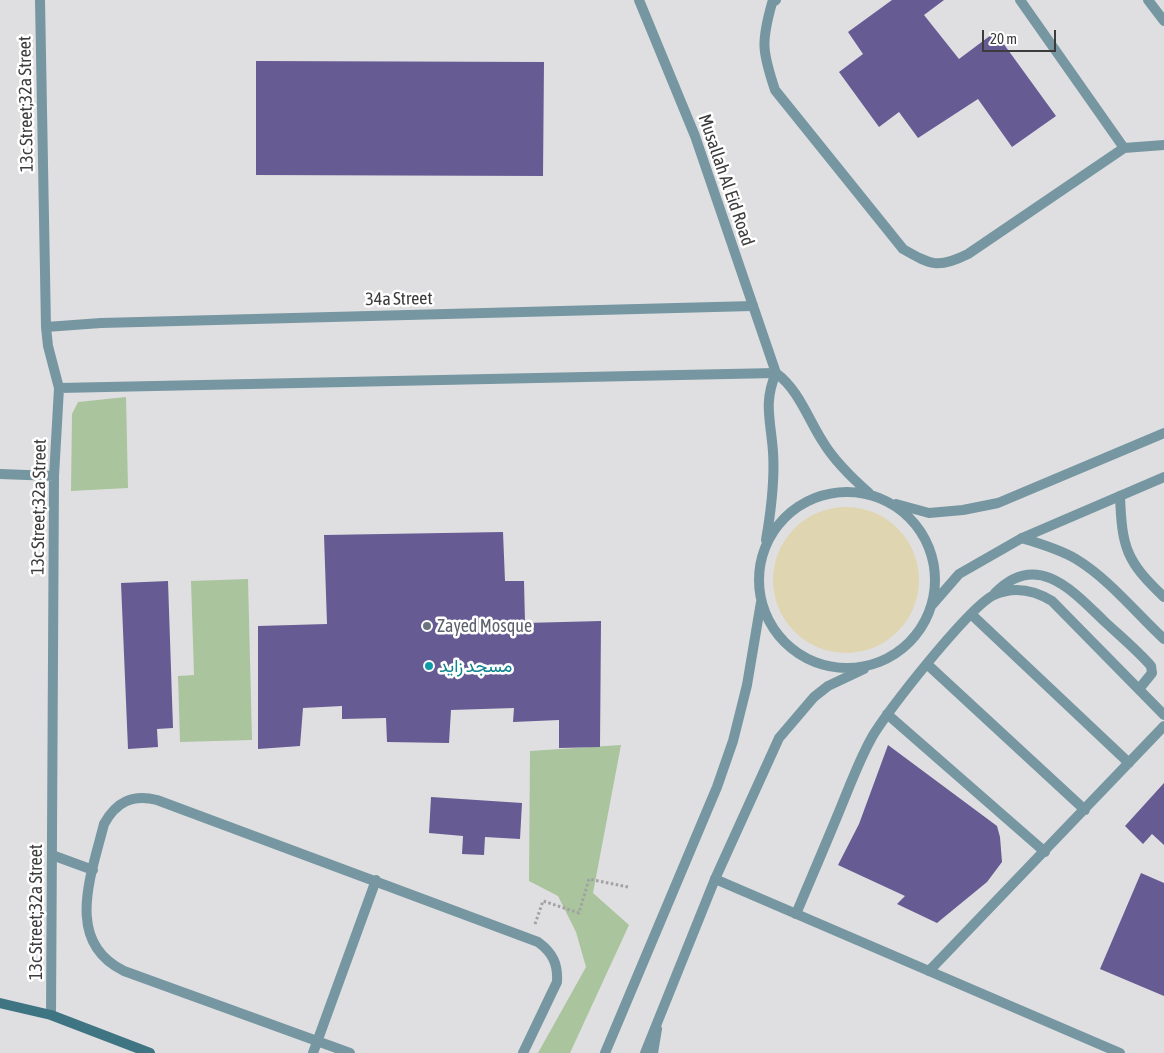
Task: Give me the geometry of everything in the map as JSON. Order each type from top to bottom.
[{"type":"main road","points":[[0,1003],[51,1015],[150,1053]]},
{"type":"street","name":"13c Street;32a Street","points":[[40,0],[46,327],[48,346],[59,388],[54,476],[51,1015]]},
{"type":"street","name":"Musallah Al Eid Road","points":[[639,0],[695,136],[776,373],[793,389],[836,461],[870,494]]},
{"type":"street","points":[[776,0],[772,3],[763,36],[766,63],[775,90],[903,249],[926,262],[948,264],[968,254],[1124,148],[1164,145]]},
{"type":"street","points":[[1020,0],[1124,148]]},
{"type":"street","points":[[1148,0],[1164,21]]},
{"type":"street","name":"34a Street","points":[[46,327],[101,323],[753,306]]},
{"type":"street","points":[[59,388],[776,373],[771,384],[767,407],[773,451],[774,483],[765,545],[758,573],[761,602],[747,685],[733,741],[717,787],[605,1053]]},
{"type":"street","points":[[765,545],[778,523],[797,506],[820,495],[845,491],[870,494],[891,503],[929,512],[963,510],[998,503],[1164,433]]},
{"type":"street","points":[[0,474],[54,476]]},
{"type":"street","points":[[645,1053],[715,879],[779,738],[789,723],[814,697],[828,686],[898,652],[918,632],[931,606],[959,574],[1022,538],[1164,477]]},
{"type":"street","points":[[1120,496],[1121,528],[1128,555],[1144,578],[1164,597]]},
{"type":"street","points":[[891,503],[910,518],[924,536],[933,566],[935,582],[931,606]]},
{"type":"street","points":[[1022,538],[1047,546],[1077,560],[1103,581],[1164,639]]},
{"type":"street","points":[[796,914],[859,762],[887,714],[971,614],[1009,581],[1029,575],[1049,577],[1067,586],[1151,666],[1152,673],[1139,689]]},
{"type":"street","points":[[993,596],[1002,592],[1023,590],[1052,600],[1164,715]]},
{"type":"street","points":[[761,602],[772,628],[791,649],[799,654],[816,663],[843,669],[872,665]]},
{"type":"street","points":[[971,614],[1129,763]]},
{"type":"street","points":[[928,665],[1085,810]]},
{"type":"street","points":[[887,714],[1045,852]]},
{"type":"street","points":[[929,971],[1164,726]]},
{"type":"street","points":[[350,1053],[112,965],[94,947],[88,934],[87,908],[93,870],[104,824],[110,813],[120,804],[132,798],[144,797],[158,800],[538,942],[552,955],[557,972],[557,982],[523,1053]]},
{"type":"street","points":[[52,855],[93,870]]},
{"type":"street","points":[[715,879],[1120,1053]]},
{"type":"street","points":[[312,1053],[376,880]]},
{"type":"street","points":[[653,1053],[658,1020]]},
{"type":"path","points":[[538,942],[543,929],[534,926],[543,901],[579,913],[589,879],[628,887]]},
{"type":"green space","points":[[126,397],[128,488],[71,491],[72,414],[78,402]]},
{"type":"green space","points":[[248,579],[252,740],[180,742],[178,676],[194,675],[191,581]]},
{"type":"green space","points":[[621,745],[593,893],[629,925],[570,1053],[538,1053],[586,967],[576,932],[558,896],[529,881],[530,751]]},
{"type":"sand","points":[[846,507],[874,512],[898,528],[914,552],[919,580],[914,608],[898,632],[874,648],[846,653],[818,648],[794,632],[778,608],[773,580],[778,552],[794,528],[818,512]]},
{"type":"building","points":[[892,0],[944,0],[924,15],[959,59],[995,32],[1056,116],[1012,147],[978,99],[918,138],[899,112],[879,127],[839,72],[863,54],[848,32]]},
{"type":"building","points":[[256,61],[544,62],[543,176],[256,175]]},
{"type":"building","name":"مسجد زايد","points":[[503,532],[505,581],[524,581],[525,623],[601,621],[600,747],[559,748],[559,720],[513,722],[514,708],[451,710],[449,743],[387,742],[386,718],[342,719],[342,706],[303,708],[300,746],[258,749],[258,626],[327,624],[324,535]]},
{"type":"building","points":[[168,581],[173,728],[157,729],[158,747],[128,749],[121,583]]},
{"type":"building","points":[[888,745],[997,826],[1002,862],[987,882],[937,923],[897,904],[905,896],[838,865],[859,824]]},
{"type":"building","points":[[1164,783],[1164,845],[1152,834],[1143,844],[1125,826]]},
{"type":"building","points":[[431,797],[522,803],[520,839],[485,837],[484,855],[462,854],[463,836],[429,833]]},
{"type":"building","points":[[1141,873],[1164,883],[1164,996],[1100,969]]},
{"type":"place","name":"Zayed Mosque","points":[[427,626]]},
{"type":"place","name":"مسجد زايد","points":[[429,666]]}]
